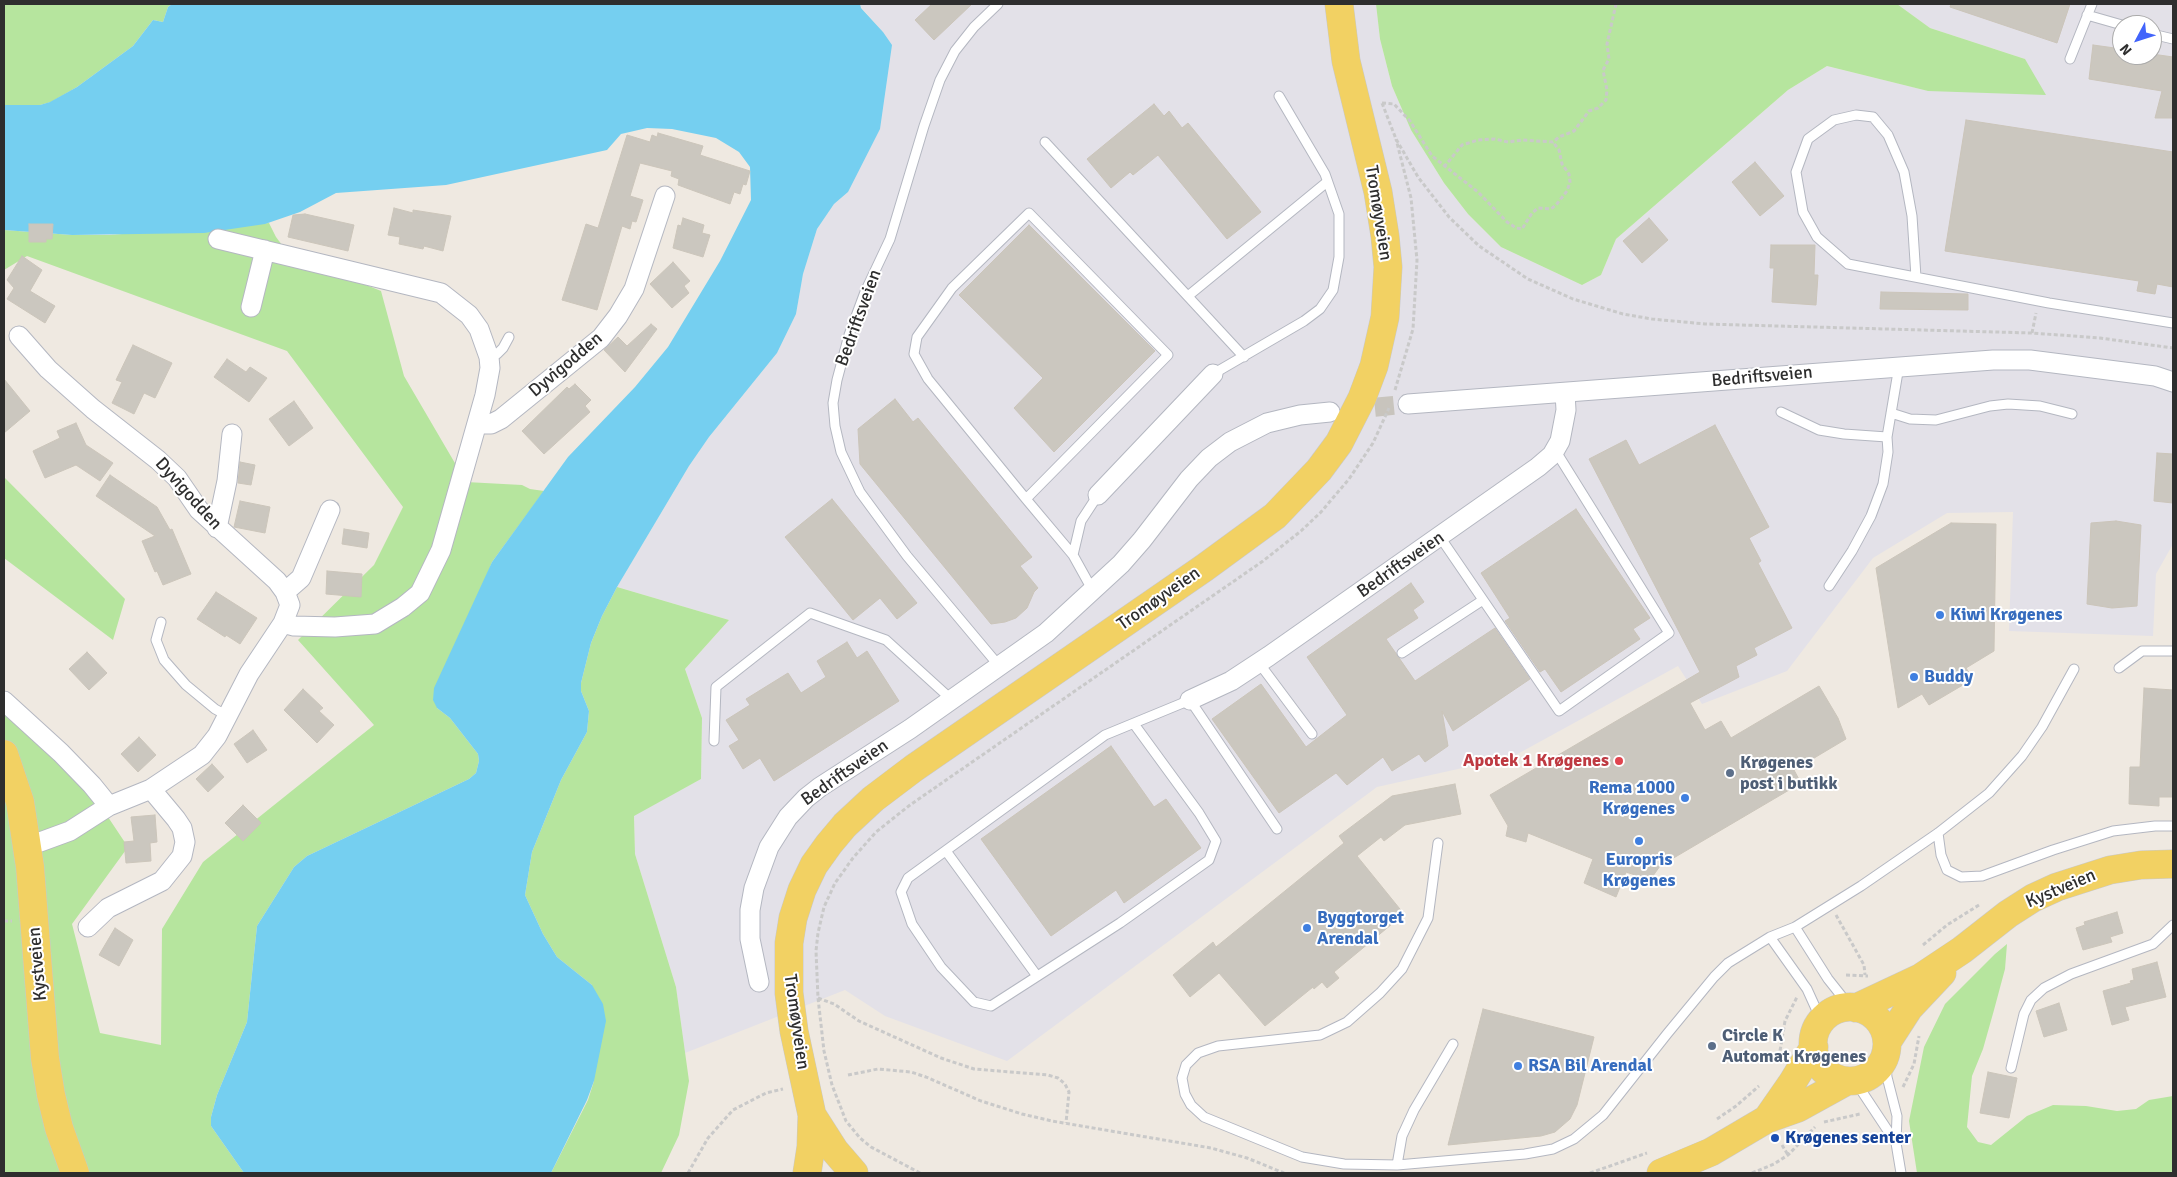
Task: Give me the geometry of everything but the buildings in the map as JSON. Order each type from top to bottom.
[{"type":"main road","name":"Tromøyveien","points":[[807,1173],[811,1147],[812,1115],[796,1039],[789,993],[789,943],[793,918],[802,890],[814,865],[829,844],[845,825],[873,799],[914,768],[1204,568],[1275,516],[1319,470],[1347,429],[1362,398],[1378,351],[1385,318],[1388,267],[1386,236],[1378,192],[1346,61],[1339,4]]},
{"type":"main road","name":"Kystveien","points":[[4,754],[20,802],[30,868],[45,1058],[59,1128],[76,1173]]},
{"type":"main road","name":"Kystveien","points":[[1853,1008],[1920,978],[1962,950],[2008,914],[2033,898],[2057,887],[2110,870],[2141,865],[2173,864]]},
{"type":"main road","name":"Kystveien","points":[[1886,1049],[1910,1008],[1962,950]]},
{"type":"main road","points":[[1656,1163],[1711,1152],[1767,1119],[1798,1108],[1851,1081],[1874,1073],[1881,1066],[1886,1049],[1880,1023],[1865,1011],[1853,1008],[1834,1011],[1822,1022],[1814,1038],[1814,1047],[1822,1068],[1833,1077],[1851,1081]]},
{"type":"main road","points":[[1767,1119],[1797,1076],[1814,1047]]},
{"type":"main road","name":"Tromøyveien","points":[[812,1115],[835,1151],[854,1173]]},
{"type":"street","name":"Dyvigodden","points":[[477,424],[491,424],[501,419],[601,338],[618,316],[634,289],[665,196]]},
{"type":"street","points":[[218,239],[440,293],[469,315],[482,336],[489,357],[490,368],[485,395],[442,550],[420,594],[404,607],[375,624],[336,627],[294,626],[283,623]]},
{"type":"street","points":[[251,307],[265,250]]},
{"type":"street","name":"Dyvigodden","points":[[19,336],[48,369],[93,409],[158,460],[177,478],[199,510],[277,581],[285,592]]},
{"type":"street","name":"Bedriftsveien","points":[[1398,400],[1565,393],[1984,360],[2030,360],[2155,376],[2173,382]]},
{"type":"street","points":[[1098,495],[1213,374]]},
{"type":"street","name":"Bedriftsveien","points":[[1190,700],[1230,681],[1259,663],[1538,467],[1555,450],[1560,441],[1566,410],[1565,393]]},
{"type":"street","name":"Bedriftsveien","points":[[759,982],[750,939],[750,910],[760,867],[780,828],[806,798],[1000,667],[1046,633],[1093,591],[1142,540],[1189,479],[1209,458],[1230,442],[1249,431],[1285,418],[1330,412]]},
{"type":"street","points":[[217,528],[227,481],[232,434]]},
{"type":"street","points":[[26,844],[40,842],[70,831],[109,806],[151,789],[202,755],[217,736],[226,715],[249,674],[283,623],[290,605],[285,592],[300,578],[330,510]]},
{"type":"street","points":[[4,701],[61,753],[109,806]]},
{"type":"street","points":[[88,927],[108,908],[162,881],[182,856],[185,842],[182,828],[176,818],[151,789]]},
{"type":"lane","name":"Bedriftsveien","points":[[998,4],[974,27],[955,52],[940,80],[890,239],[865,292],[849,334],[833,404],[835,426],[841,452],[860,492],[907,556],[1000,667]]},
{"type":"lane","points":[[2070,60],[2092,4]]},
{"type":"lane","points":[[2087,15],[2112,22]]},
{"type":"lane","points":[[1213,374],[1304,321],[1320,309],[1333,290],[1339,257],[1339,214],[1327,182],[1279,96]]},
{"type":"lane","points":[[1916,277],[1912,216],[1904,172],[1888,135],[1873,117],[1856,115],[1834,120],[1808,139],[1796,172],[1803,212],[1817,237],[1848,264],[1916,277],[2038,300],[2173,323]]},
{"type":"lane","points":[[1045,142],[1244,357]]},
{"type":"lane","points":[[1188,296],[1327,182]]},
{"type":"lane","points":[[1026,499],[1168,355],[1029,213],[952,288],[918,337],[914,354],[928,379],[1026,499],[1073,556],[1093,591]]},
{"type":"lane","points":[[489,357],[497,354],[509,337]]},
{"type":"lane","points":[[1829,586],[1852,552],[1871,516],[1883,484],[1888,452],[1887,437],[1899,366]]},
{"type":"lane","points":[[1891,413],[1910,419],[1936,420],[1990,406],[2008,404],[2040,406],[2072,414]]},
{"type":"lane","name":"Bedriftsveien","points":[[1781,412],[1820,430],[1887,437]]},
{"type":"lane","points":[[1440,537],[1559,710],[1669,633],[1555,450]]},
{"type":"lane","points":[[1073,556],[1081,520],[1098,495]]},
{"type":"lane","points":[[1402,653],[1483,600]]},
{"type":"lane","points":[[714,741],[716,687],[810,613],[886,640],[952,700]]},
{"type":"lane","points":[[161,622],[156,640],[164,660],[186,685],[226,715]]},
{"type":"lane","points":[[2119,668],[2142,651],[2173,651]]},
{"type":"lane","points":[[1259,663],[1312,734]]},
{"type":"lane","points":[[1438,844],[1428,918],[1402,969],[1347,1022],[1320,1035],[1218,1046],[1198,1053],[1186,1065],[1182,1078],[1185,1094],[1191,1105],[1204,1117],[1302,1157],[1344,1164],[1397,1165],[1525,1154],[1553,1148],[1574,1139],[1591,1127],[1603,1115],[1714,977],[1736,957],[1770,938],[1795,927],[1830,905],[1938,833],[1989,793],[2007,775],[2042,727],[2074,669]]},
{"type":"lane","points":[[1134,724],[1199,813],[1216,841],[1209,860],[1120,923],[991,1006],[974,1002],[941,968],[912,924],[901,892],[908,878],[1105,735],[1190,700],[1277,829]]},
{"type":"lane","points":[[1938,833],[1941,855],[1947,870],[1961,877],[1982,876],[2052,850],[2113,831],[2173,826]]},
{"type":"lane","points":[[946,851],[1037,976]]},
{"type":"lane","points":[[2011,1068],[2024,1014],[2032,1000],[2044,988],[2071,974],[2153,944],[2173,926]]},
{"type":"lane","points":[[1795,927],[1828,979],[1853,1008]]},
{"type":"lane","points":[[1770,938],[1807,989],[1822,1022]]},
{"type":"lane","points":[[1397,1165],[1402,1136],[1414,1110],[1454,1044]]},
{"type":"lane","points":[[1886,1049],[1887,1077],[1897,1116],[1896,1143],[1901,1173]]},
{"type":"lane","points":[[1851,1081],[1882,1120],[1896,1143]]},
{"type":"path","points":[[1444,166],[1462,145],[1478,140],[1553,142],[1559,137],[1574,131],[1589,111],[1598,108],[1606,100],[1607,90],[1603,70],[1609,59],[1607,44],[1616,4]]},
{"type":"path","points":[[920,1173],[871,1147],[860,1138],[846,1121],[832,1085],[824,1051],[818,998],[818,933],[824,907],[835,883],[846,867],[876,832],[910,805],[1247,572],[1301,531],[1336,495],[1363,458],[1381,425],[1398,400],[1413,329],[1417,284],[1417,260],[1411,198],[1396,139],[1380,94]]},
{"type":"path","points":[[1382,103],[1394,104],[1410,121],[1432,156],[1478,192],[1507,222],[1516,228],[1522,229],[1532,213],[1538,208],[1551,209],[1568,191],[1569,174],[1562,164],[1559,150],[1553,142]]},
{"type":"path","points":[[1396,139],[1418,177],[1438,203],[1449,217],[1480,246],[1528,278],[1573,299],[1623,314],[1652,320],[1705,324],[2032,333],[2100,338],[2173,348]]},
{"type":"path","points":[[2032,333],[2038,300]]},
{"type":"path","points":[[1830,905],[1860,957],[1866,975]]},
{"type":"path","points":[[1846,974],[1872,977]]},
{"type":"path","points":[[1779,1059],[1784,1020],[1799,995]]},
{"type":"path","points":[[818,998],[834,1004],[859,1021],[941,1058],[974,1069],[1048,1075],[1058,1078],[1065,1084],[1069,1092],[1066,1123]]},
{"type":"path","points":[[1901,1091],[1914,1064],[1920,1030]]},
{"type":"path","points":[[848,1075],[878,1069],[911,1072],[1008,1110],[1066,1123],[1211,1148],[1247,1158],[1284,1173]]},
{"type":"path","points":[[1716,1120],[1760,1085]]},
{"type":"path","points":[[688,1173],[708,1138],[733,1110],[760,1095],[784,1088]]},
{"type":"path","points":[[1752,1173],[1774,1164],[1788,1155],[1814,1127],[1824,1122],[1865,1113]]},
{"type":"path","points":[[1782,1144],[1788,1155]]},
{"type":"path","points":[[1590,1173],[1656,1163]]},
{"type":"shaded area","points":[[860,4],[1376,4],[1380,39],[1392,86],[1411,130],[1444,183],[1468,214],[1501,247],[1582,285],[1601,275],[1616,239],[1788,90],[1827,66],[1928,91],[2025,59],[1930,28],[1897,4],[2173,4],[2173,544],[2156,574],[2153,636],[2009,631],[2013,512],[1947,513],[1873,558],[1787,671],[1702,704],[1678,666],[1512,757],[1377,787],[1007,1061],[885,1016],[845,990],[685,1053],[676,987],[635,854],[634,815],[701,779],[702,718],[685,669],[729,620],[617,587],[689,466],[709,437],[777,353],[796,314],[803,274],[817,229],[834,204],[848,192],[883,32]]},
{"type":"green space","points":[[4,4],[172,4],[168,7],[163,22],[153,20],[133,46],[77,87],[51,102],[40,105],[4,105]]},
{"type":"green space","points":[[1376,4],[1897,4],[1930,28],[2025,59],[2046,95],[1928,91],[1827,66],[1788,90],[1616,239],[1601,275],[1582,285],[1501,247],[1468,214],[1444,183],[1411,130],[1392,86],[1380,39]]},
{"type":"green space","points":[[269,223],[276,237],[288,253],[381,291],[404,376],[466,482],[522,485],[530,489],[544,491],[492,562],[437,708],[450,718],[478,754],[479,761],[476,773],[469,779],[307,856],[294,867],[257,926],[247,1022],[217,1095],[211,1117],[211,1126],[244,1173],[4,1173],[4,701],[98,802],[128,847],[72,924],[100,1033],[161,1045],[162,929],[203,862],[374,725],[298,640],[374,565],[403,507],[287,351],[27,256],[4,270],[4,230],[72,235],[109,235]]},
{"type":"green space","points":[[4,477],[125,599],[113,640],[4,558]]},
{"type":"green space","points":[[617,587],[729,620],[685,669],[702,718],[701,779],[634,816],[635,854],[676,987],[689,1081],[679,1135],[661,1173],[551,1173],[588,1100],[594,1081],[592,985],[557,957],[543,934],[525,895],[532,852],[561,780],[587,732],[589,711],[581,691],[581,683],[591,643]]},
{"type":"green space","points":[[2007,944],[2005,969],[1983,1049],[1972,1076],[1967,1127],[1978,1142],[1991,1145],[2027,1116],[2053,1105],[2086,1106],[2117,1111],[2136,1109],[2149,1100],[2173,1096],[2173,1173],[1917,1173],[1909,1121],[1924,1047],[1945,1004]]},
{"type":"water","points":[[172,4],[860,4],[861,8],[892,45],[880,129],[848,192],[834,204],[817,229],[803,274],[796,314],[777,353],[709,437],[689,466],[617,587],[591,643],[581,683],[581,691],[589,711],[587,732],[561,780],[532,852],[525,895],[543,934],[557,957],[592,985],[603,1004],[606,1021],[594,1081],[587,1100],[551,1173],[244,1173],[211,1126],[211,1117],[217,1095],[247,1022],[257,926],[294,867],[307,856],[469,779],[476,773],[479,761],[478,754],[450,718],[437,708],[433,700],[434,688],[492,562],[568,457],[635,387],[668,347],[720,261],[751,200],[750,167],[739,152],[716,138],[672,129],[647,128],[621,134],[607,150],[446,185],[336,193],[300,212],[265,224],[204,233],[72,235],[4,230],[4,105],[40,105],[50,102],[77,87],[133,46],[153,20],[163,22],[168,7]]},
{"type":"tunnel","points":[[1347,410],[1408,404]]},
{"type":"place","name":"Kiwi Krøgenes","points":[[1940,615]]},
{"type":"place","name":"Buddy","points":[[1914,677]]},
{"type":"place","name":"Apotek 1 Krøgenes","points":[[1619,761]]},
{"type":"place","name":"Krøgenes post i butikk","points":[[1730,773]]},
{"type":"place","name":"Rema 1000 Krøgenes","points":[[1685,798]]},
{"type":"place","name":"Europris Krøgenes","points":[[1639,841]]},
{"type":"place","name":"Byggtorget Arendal","points":[[1307,928]]},
{"type":"place","name":"Circle K Automat Krøgenes","points":[[1712,1046]]},
{"type":"place","name":"RSA Bil Arendal","points":[[1518,1066]]},
{"type":"place","name":"Krøgenes senter","points":[[1775,1138]]}]
